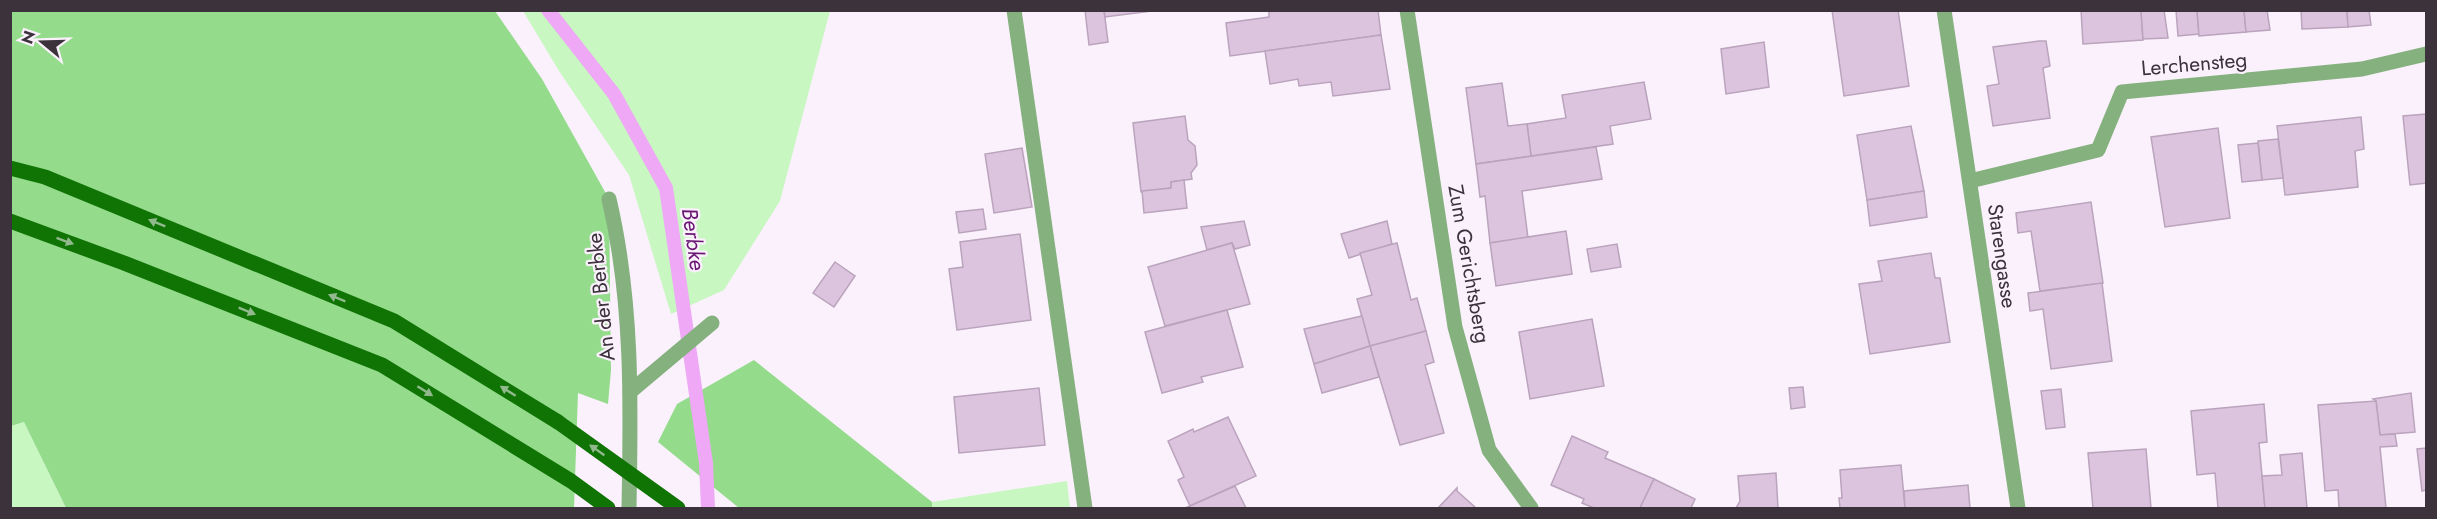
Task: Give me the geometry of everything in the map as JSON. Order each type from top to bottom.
[{"type":"main road","points":[[10,168],[45,177],[394,321],[558,422],[678,508]]},
{"type":"main road","points":[[10,221],[124,262],[382,365],[571,481],[608,508]]},
{"type":"street","points":[[1014,10],[1085,508]]},
{"type":"street","name":"Zum Gerichtsberg","points":[[1407,10],[1455,327],[1489,450],[1531,508]]},
{"type":"street","name":"Starengasse","points":[[1944,10],[2018,508]]},
{"type":"street","name":"Lerchensteg","points":[[1970,181],[2098,150],[2122,92],[2362,69],[2427,54]]},
{"type":"street","name":"An der Berbke","points":[[609,199],[617,234],[625,302],[631,391],[629,508]]},
{"type":"street","points":[[631,391],[712,323]]},
{"type":"green space","points":[[11,11],[495,11],[542,79],[609,199],[611,370],[608,404],[578,393],[574,508],[66,508],[24,422],[11,426]]},
{"type":"green space","points":[[523,11],[830,11],[780,201],[724,290],[671,314],[629,175],[559,71]]},
{"type":"green space","points":[[754,360],[932,502],[932,508],[739,508],[658,442],[677,404]]},
{"type":"green space","points":[[24,422],[66,508],[11,508],[11,426]]},
{"type":"green space","points":[[1067,481],[1070,508],[932,508],[932,502]]},
{"type":"building","points":[[1085,10],[1104,10],[1108,42],[1089,45]]},
{"type":"building","points":[[1104,10],[1160,10],[1105,17]]},
{"type":"building","points":[[1269,10],[1378,10],[1381,35],[1230,56],[1226,23],[1269,17]]},
{"type":"building","points":[[1832,10],[1898,10],[1909,86],[1844,96]]},
{"type":"building","points":[[2081,10],[2141,10],[2143,40],[2083,44]]},
{"type":"building","points":[[2141,10],[2164,10],[2168,38],[2143,39]]},
{"type":"building","points":[[2176,10],[2197,10],[2199,34],[2178,36]]},
{"type":"building","points":[[2197,10],[2244,10],[2246,32],[2199,36]]},
{"type":"building","points":[[2244,10],[2267,10],[2270,30],[2246,32]]},
{"type":"building","points":[[2301,10],[2347,10],[2348,27],[2302,29]]},
{"type":"building","points":[[2347,10],[2369,10],[2371,25],[2348,27]]},
{"type":"building","points":[[1381,35],[1390,89],[1333,96],[1331,82],[1299,86],[1298,79],[1270,84],[1265,51]]},
{"type":"building","points":[[2046,41],[2050,66],[2043,68],[2050,118],[1993,126],[1987,86],[1999,84],[1993,47]]},
{"type":"building","points":[[1764,42],[1769,87],[1726,94],[1721,49]]},
{"type":"building","points":[[1644,82],[1651,119],[1610,126],[1613,144],[1531,156],[1527,124],[1566,118],[1562,95]]},
{"type":"building","points":[[1502,83],[1508,126],[1527,124],[1531,156],[1476,164],[1466,88]]},
{"type":"building","points":[[2426,114],[2426,183],[2410,185],[2403,116]]},
{"type":"building","points":[[1185,116],[1188,140],[1195,146],[1197,165],[1191,173],[1192,179],[1171,182],[1171,188],[1141,192],[1133,123]]},
{"type":"building","points":[[2361,117],[2364,149],[2355,151],[2358,187],[2285,195],[2277,126]]},
{"type":"building","points":[[1911,126],[1924,191],[1867,200],[1857,135]]},
{"type":"building","points":[[2218,128],[2230,218],[2165,227],[2151,137]]},
{"type":"building","points":[[2278,139],[2283,178],[2262,180],[2258,141]]},
{"type":"building","points":[[2258,143],[2262,180],[2242,182],[2238,145]]},
{"type":"building","points":[[1596,147],[1602,179],[1522,191],[1528,238],[1490,243],[1485,196],[1480,197],[1476,164]]},
{"type":"building","points":[[1022,148],[1032,207],[994,213],[985,154]]},
{"type":"building","points":[[1184,180],[1187,208],[1144,213],[1142,191],[1171,188],[1171,182]]},
{"type":"building","points":[[1924,191],[1927,217],[1870,226],[1867,200]]},
{"type":"building","points":[[2091,202],[2103,283],[2040,291],[2031,231],[2018,233],[2016,213]]},
{"type":"building","points":[[983,209],[986,229],[959,233],[956,212]]},
{"type":"building","points":[[1244,221],[1250,245],[1235,249],[1232,243],[1207,250],[1201,227]]},
{"type":"building","points":[[1387,221],[1392,244],[1349,258],[1341,234]]},
{"type":"building","points":[[1566,231],[1572,274],[1496,286],[1490,243]]},
{"type":"building","points":[[1020,234],[1031,320],[957,330],[949,269],[963,267],[960,242]]},
{"type":"building","points":[[1232,243],[1250,304],[1165,326],[1148,267]]},
{"type":"building","points":[[1397,243],[1411,300],[1417,298],[1426,331],[1370,346],[1357,299],[1372,295],[1360,253]]},
{"type":"building","points":[[1617,244],[1621,267],[1591,272],[1587,249]]},
{"type":"building","points":[[1931,253],[1935,278],[1940,278],[1950,342],[1870,354],[1859,284],[1882,281],[1878,261]]},
{"type":"building","points":[[835,262],[855,276],[834,307],[813,293]]},
{"type":"building","points":[[2102,283],[2112,361],[2051,369],[2043,309],[2030,311],[2028,293]]},
{"type":"building","points":[[1227,310],[1243,367],[1201,377],[1203,382],[1162,393],[1145,332]]},
{"type":"building","points":[[1362,316],[1370,346],[1314,364],[1304,329]]},
{"type":"building","points":[[1592,319],[1604,386],[1530,399],[1519,332]]},
{"type":"building","points":[[1426,331],[1434,362],[1425,365],[1444,433],[1400,445],[1370,346]]},
{"type":"building","points":[[1370,346],[1379,377],[1322,393],[1314,364]]},
{"type":"building","points":[[1803,387],[1805,407],[1791,409],[1789,388]]},
{"type":"building","points":[[1039,388],[1045,445],[959,453],[954,397]]},
{"type":"building","points":[[2061,389],[2065,427],[2046,429],[2041,391]]},
{"type":"building","points":[[2411,393],[2415,432],[2380,435],[2376,401],[2373,399]]},
{"type":"building","points":[[2376,401],[2380,435],[2395,434],[2397,446],[2380,447],[2386,508],[2339,508],[2338,490],[2325,491],[2318,405]]},
{"type":"building","points":[[2264,404],[2267,442],[2259,443],[2265,508],[2218,508],[2215,473],[2197,475],[2191,411]]},
{"type":"building","points":[[1228,417],[1256,476],[1190,506],[1178,480],[1184,477],[1168,441],[1193,429],[1194,432]]},
{"type":"building","points":[[1572,436],[1608,452],[1605,458],[1654,479],[1640,508],[1594,508],[1582,503],[1584,499],[1551,485]]},
{"type":"building","points":[[2426,448],[2426,490],[2422,491],[2417,449]]},
{"type":"building","points":[[2146,449],[2151,508],[2093,508],[2088,453]]},
{"type":"building","points":[[2302,453],[2307,508],[2265,508],[2262,476],[2282,475],[2280,455]]},
{"type":"building","points":[[1901,465],[1905,508],[1840,508],[1839,498],[1842,498],[1840,470]]},
{"type":"building","points":[[1776,473],[1778,508],[1736,508],[1740,501],[1738,476]]},
{"type":"building","points":[[1654,479],[1695,499],[1691,508],[1640,508]]},
{"type":"building","points":[[1968,485],[1970,508],[1905,508],[1904,491]]},
{"type":"building","points":[[1235,486],[1246,508],[1185,508],[1190,506]]},
{"type":"building","points":[[1457,488],[1457,491],[1476,508],[1438,508]]},
{"type":"waterway","name":"Berbke","points":[[548,10],[614,94],[666,188],[706,463],[708,508]]}]
